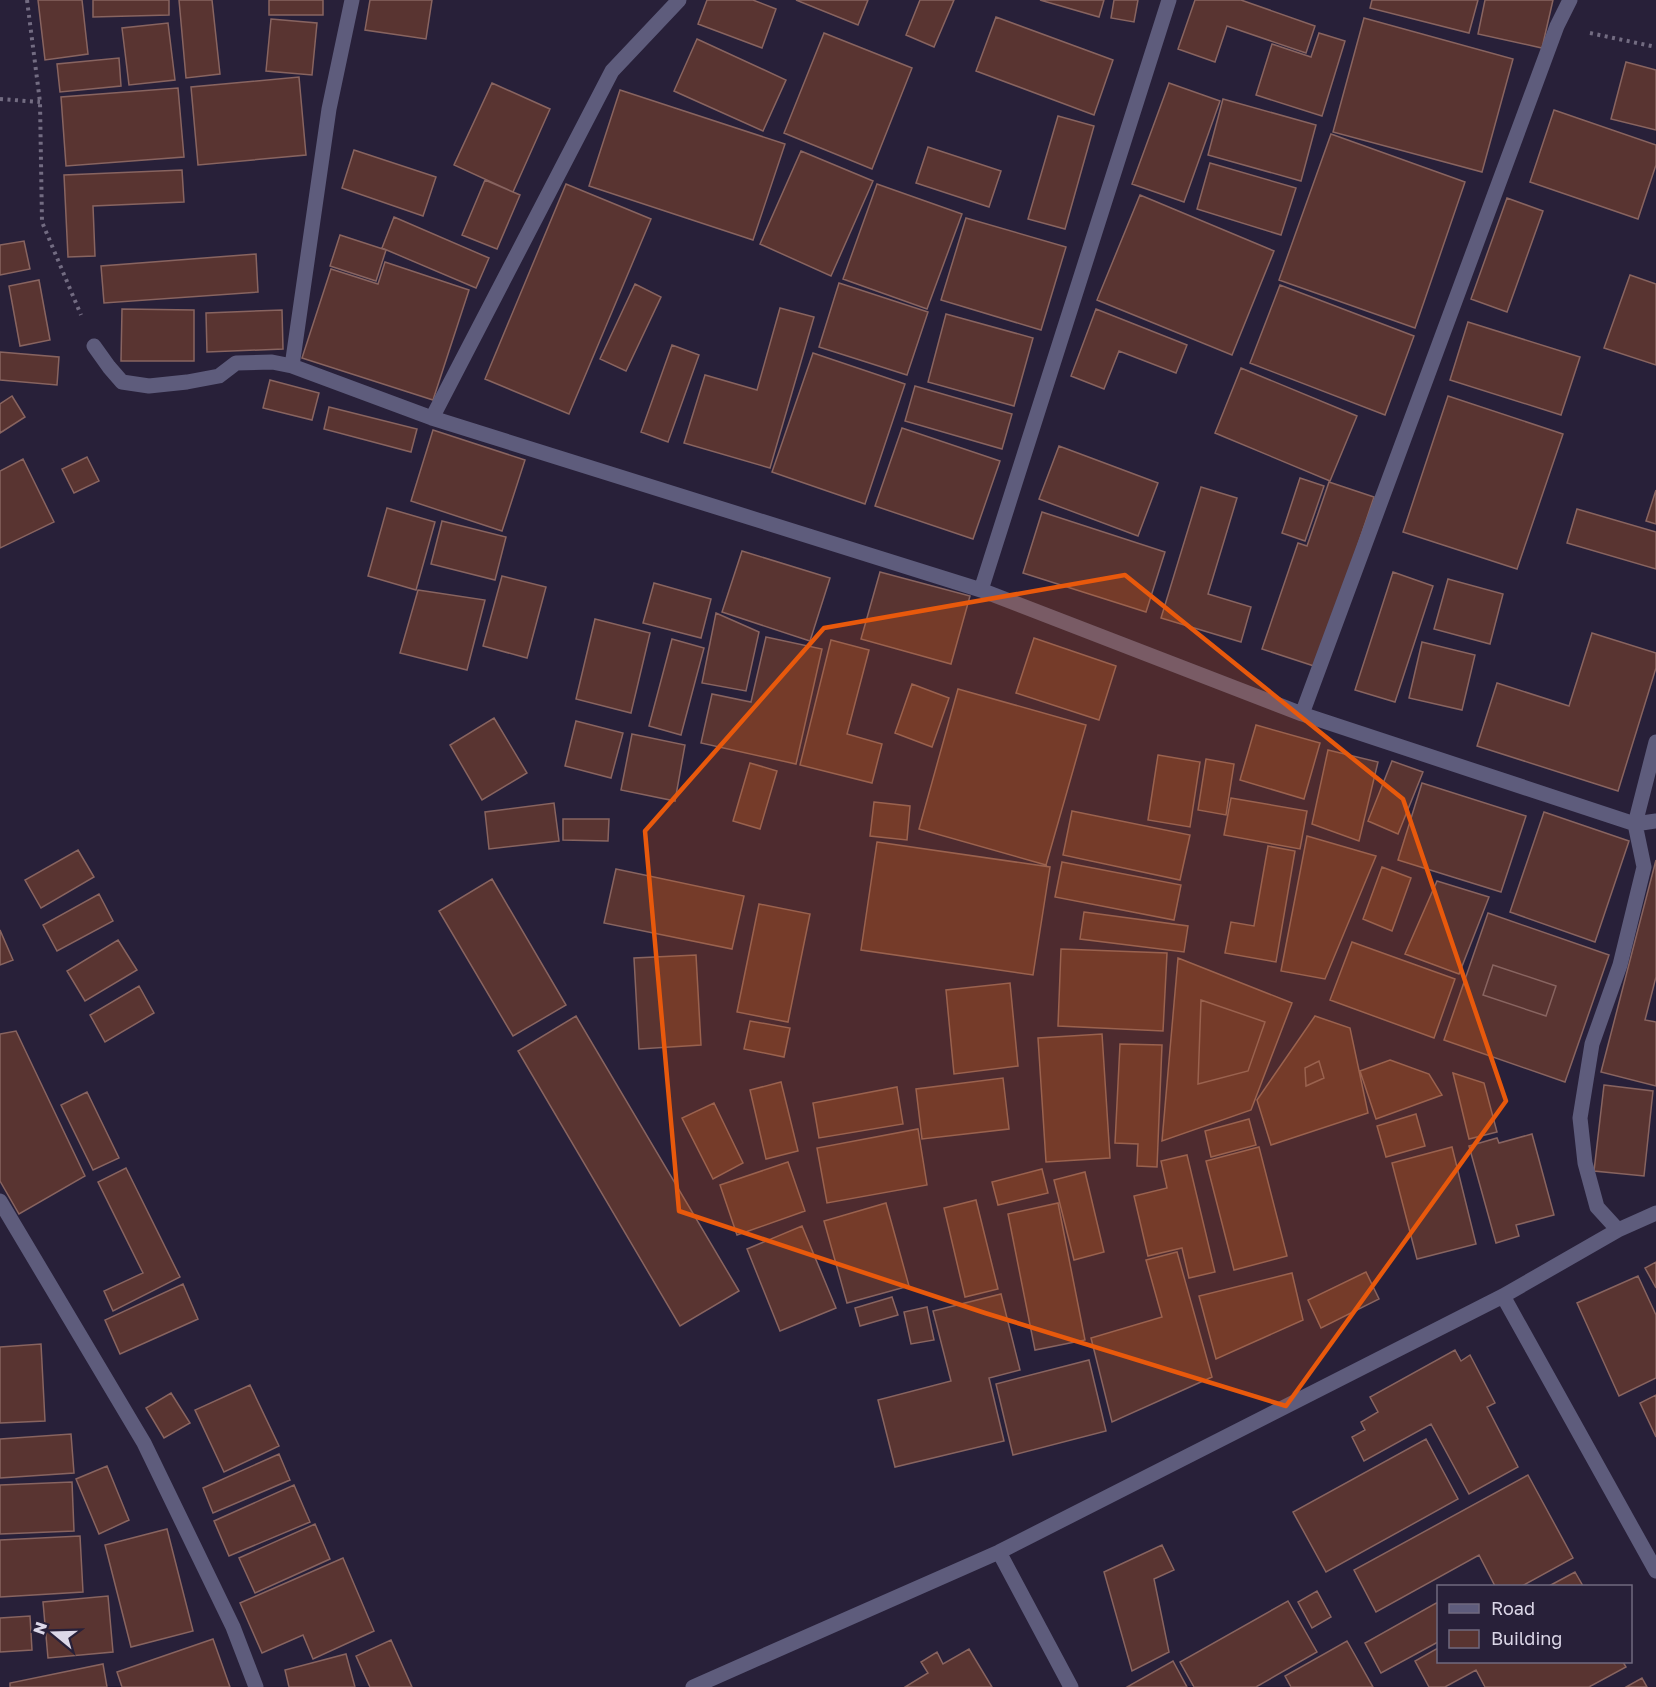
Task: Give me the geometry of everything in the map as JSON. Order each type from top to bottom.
[{"type":"street","points":[[292,366],[329,109],[352,0]]},
{"type":"street","points":[[432,418],[612,71],[679,0]]},
{"type":"street","points":[[981,590],[1169,0]]},
{"type":"street","points":[[1302,714],[1557,26],[1570,0]]},
{"type":"street","points":[[94,346],[122,382],[149,386],[219,376],[236,363],[272,362],[292,366],[432,418],[981,590],[1302,714],[1635,824],[1656,821]]},
{"type":"street","points":[[1618,1230],[1597,1207],[1584,1163],[1580,1118],[1592,1044],[1620,965],[1644,867],[1635,824],[1656,742]]},
{"type":"street","points":[[0,1202],[144,1443],[233,1627],[256,1687]]},
{"type":"street","points":[[693,1687],[999,1552],[1503,1296],[1618,1230],[1656,1213]]},
{"type":"street","points":[[1503,1296],[1656,1571]]},
{"type":"street","points":[[999,1552],[1071,1687]]},
{"type":"path","points":[[27,0],[40,102],[42,222],[94,346]]},
{"type":"path","points":[[1557,26],[1656,47]]},
{"type":"path","points":[[0,99],[40,102]]},
{"type":"highlighted area","points":[[1125,575],[1403,799],[1506,1101],[1286,1406],[985,1313],[679,1211],[645,831],[824,628]]},
{"type":"building","points":[[38,0],[82,0],[88,54],[45,60]]},
{"type":"building","points":[[93,0],[169,0],[169,15],[93,17]]},
{"type":"building","points":[[179,0],[212,0],[220,74],[186,78]]},
{"type":"building","points":[[269,0],[323,0],[323,15],[269,15]]},
{"type":"building","points":[[370,0],[432,0],[426,39],[365,30]]},
{"type":"building","points":[[707,0],[753,0],[776,9],[762,48],[698,24]]},
{"type":"building","points":[[796,0],[868,0],[858,25]]},
{"type":"building","points":[[920,0],[954,0],[934,47],[906,35]]},
{"type":"building","points":[[1040,0],[1104,0],[1099,17]]},
{"type":"building","points":[[1114,0],[1138,0],[1134,22],[1111,18]]},
{"type":"building","points":[[1195,0],[1241,0],[1315,26],[1306,53],[1227,26],[1215,62],[1178,49]]},
{"type":"building","points":[[1372,0],[1478,0],[1469,33],[1370,8]]},
{"type":"building","points":[[1485,0],[1553,0],[1542,48],[1478,34]]},
{"type":"building","points":[[996,17],[1113,60],[1094,115],[976,71]]},
{"type":"building","points":[[1364,18],[1513,59],[1482,172],[1333,132]]},
{"type":"building","points":[[271,19],[317,23],[312,75],[266,71]]},
{"type":"building","points":[[168,23],[175,80],[129,85],[122,28]]},
{"type":"building","points":[[824,33],[912,68],[872,169],[784,133]]},
{"type":"building","points":[[1319,33],[1345,41],[1322,116],[1256,95],[1272,44],[1311,57]]},
{"type":"building","points":[[697,39],[786,80],[763,131],[674,91]]},
{"type":"building","points":[[119,58],[121,86],[60,92],[57,64]]},
{"type":"building","points":[[1626,62],[1656,70],[1656,130],[1611,119]]},
{"type":"building","points":[[299,77],[306,155],[198,165],[191,87]]},
{"type":"building","points":[[492,83],[550,109],[513,192],[454,165]]},
{"type":"building","points":[[1169,83],[1220,101],[1184,202],[1132,184]]},
{"type":"building","points":[[178,88],[184,157],[66,166],[61,97]]},
{"type":"building","points":[[620,90],[785,144],[753,240],[589,186]]},
{"type":"building","points":[[1223,99],[1316,125],[1301,181],[1208,155]]},
{"type":"building","points":[[1554,110],[1656,145],[1656,165],[1638,219],[1530,182]]},
{"type":"building","points":[[1058,116],[1094,126],[1065,229],[1028,219]]},
{"type":"building","points":[[1331,134],[1465,182],[1415,328],[1279,280]]},
{"type":"building","points":[[928,147],[1001,171],[989,207],[916,183]]},
{"type":"building","points":[[354,150],[436,177],[423,216],[342,188]]},
{"type":"building","points":[[801,151],[873,181],[831,276],[760,244]]},
{"type":"building","points":[[1210,163],[1296,188],[1281,235],[1197,209]]},
{"type":"building","points":[[182,170],[184,202],[93,206],[95,256],[68,257],[64,175]]},
{"type":"building","points":[[485,180],[520,195],[497,249],[462,235]]},
{"type":"building","points":[[566,184],[651,219],[569,414],[485,379]]},
{"type":"building","points":[[877,184],[962,214],[927,309],[843,279]]},
{"type":"building","points":[[1140,195],[1274,251],[1232,355],[1097,300]]},
{"type":"building","points":[[1507,198],[1543,211],[1507,312],[1471,299]]},
{"type":"building","points":[[394,217],[489,258],[476,288],[382,248]]},
{"type":"building","points":[[966,218],[1066,247],[1041,330],[941,300]]},
{"type":"building","points":[[340,235],[386,250],[376,281],[330,266]]},
{"type":"building","points":[[24,241],[30,269],[0,275],[0,245]]},
{"type":"building","points":[[256,254],[258,292],[104,303],[101,266]]},
{"type":"building","points":[[385,262],[469,290],[433,400],[302,358],[331,269],[378,284]]},
{"type":"building","points":[[1630,275],[1656,284],[1656,365],[1604,348]]},
{"type":"building","points":[[39,280],[50,340],[20,346],[9,286]]},
{"type":"building","points":[[839,283],[928,312],[907,375],[819,347]]},
{"type":"building","points":[[635,284],[661,297],[626,371],[600,359]]},
{"type":"building","points":[[1280,285],[1414,336],[1385,415],[1250,363]]},
{"type":"building","points":[[780,308],[814,317],[770,468],[684,443],[705,375],[757,390]]},
{"type":"building","points":[[122,309],[194,310],[194,361],[121,361]]},
{"type":"building","points":[[1096,309],[1187,345],[1176,373],[1119,351],[1104,389],[1071,376]]},
{"type":"building","points":[[282,310],[283,349],[207,352],[206,313]]},
{"type":"building","points":[[946,314],[1033,338],[1014,406],[928,382]]},
{"type":"building","points":[[1468,322],[1580,357],[1561,415],[1450,380]]},
{"type":"building","points":[[672,345],[699,355],[668,442],[641,432]]},
{"type":"building","points":[[0,352],[59,357],[57,385],[0,380]]},
{"type":"building","points":[[813,353],[905,384],[865,504],[772,472]]},
{"type":"building","points":[[1241,368],[1357,416],[1330,481],[1215,433]]},
{"type":"building","points":[[270,380],[319,393],[312,420],[263,408]]},
{"type":"building","points":[[915,386],[1012,414],[1002,449],[905,421]]},
{"type":"building","points":[[12,396],[25,417],[0,433],[0,404]]},
{"type":"building","points":[[1448,396],[1563,434],[1517,569],[1403,532]]},
{"type":"building","points":[[329,407],[417,429],[411,452],[324,429]]},
{"type":"building","points":[[902,428],[1000,461],[973,539],[875,506]]},
{"type":"building","points":[[433,430],[525,460],[502,531],[411,501]]},
{"type":"building","points":[[1059,446],[1158,483],[1138,536],[1039,499]]},
{"type":"building","points":[[87,457],[99,481],[74,493],[62,469]]},
{"type":"building","points":[[23,459],[54,522],[0,548],[0,471]]},
{"type":"building","points":[[1300,478],[1324,486],[1305,541],[1282,533]]},
{"type":"building","points":[[1329,482],[1374,497],[1317,667],[1262,649],[1298,543],[1307,546]]},
{"type":"building","points":[[1201,487],[1237,498],[1208,594],[1251,607],[1241,642],[1161,618]]},
{"type":"building","points":[[1656,490],[1656,524],[1646,521]]},
{"type":"building","points":[[387,508],[435,522],[416,590],[368,576]]},
{"type":"building","points":[[1577,509],[1656,532],[1656,569],[1567,543]]},
{"type":"building","points":[[1042,512],[1165,552],[1146,612],[1023,573]]},
{"type":"building","points":[[442,521],[506,537],[495,580],[431,564]]},
{"type":"building","points":[[742,551],[830,578],[810,641],[722,612]]},
{"type":"building","points":[[880,572],[970,596],[951,664],[861,639]]},
{"type":"building","points":[[1393,572],[1433,586],[1395,702],[1355,690]]},
{"type":"building","points":[[502,576],[546,587],[527,658],[483,646]]},
{"type":"building","points":[[1448,579],[1503,594],[1490,644],[1434,629]]},
{"type":"building","points":[[654,583],[711,599],[701,638],[643,623]]},
{"type":"building","points":[[418,590],[485,600],[467,670],[400,653]]},
{"type":"building","points":[[716,613],[759,632],[746,691],[702,683]]},
{"type":"building","points":[[595,619],[650,633],[631,713],[576,699]]},
{"type":"building","points":[[1592,633],[1656,653],[1656,668],[1618,791],[1477,746],[1497,683],[1569,706]]},
{"type":"building","points":[[766,637],[822,649],[796,764],[701,743],[712,694],[751,702]]},
{"type":"building","points":[[1034,638],[1116,666],[1099,720],[1016,693]]},
{"type":"building","points":[[672,639],[704,648],[681,735],[649,726]]},
{"type":"building","points":[[831,640],[869,650],[847,734],[882,744],[872,783],[800,765]]},
{"type":"building","points":[[1422,642],[1475,655],[1462,710],[1409,698]]},
{"type":"building","points":[[912,684],[949,698],[932,747],[895,733]]},
{"type":"building","points":[[958,689],[1086,725],[1046,865],[919,829]]},
{"type":"building","points":[[494,718],[527,773],[482,800],[450,745]]},
{"type":"building","points":[[576,721],[623,733],[611,778],[565,766]]},
{"type":"building","points":[[1256,725],[1320,743],[1304,799],[1240,780]]},
{"type":"building","points":[[632,734],[685,745],[675,801],[621,790]]},
{"type":"building","points":[[1328,750],[1378,762],[1359,841],[1312,824]]},
{"type":"building","points":[[1158,755],[1200,762],[1190,827],[1148,820]]},
{"type":"building","points":[[1206,759],[1234,764],[1226,815],[1198,810]]},
{"type":"building","points":[[1392,761],[1423,772],[1398,834],[1368,821]]},
{"type":"building","points":[[750,763],[777,771],[760,829],[733,821]]},
{"type":"building","points":[[1422,783],[1526,816],[1501,892],[1398,860]]},
{"type":"building","points":[[1231,798],[1307,811],[1300,849],[1224,835]]},
{"type":"building","points":[[874,802],[910,806],[907,840],[870,836]]},
{"type":"building","points":[[554,803],[559,841],[489,849],[485,812]]},
{"type":"building","points":[[1072,811],[1190,835],[1180,880],[1063,855]]},
{"type":"building","points":[[1544,812],[1629,841],[1595,942],[1510,912]]},
{"type":"building","points":[[563,819],[609,819],[608,841],[563,840]]},
{"type":"building","points":[[1307,836],[1376,856],[1325,979],[1281,971]]},
{"type":"building","points":[[877,842],[1050,867],[1033,975],[861,950]]},
{"type":"building","points":[[1268,846],[1295,851],[1276,962],[1225,953],[1231,922],[1254,926]]},
{"type":"building","points":[[78,850],[94,877],[41,908],[25,880]]},
{"type":"building","points":[[1656,860],[1656,977],[1645,1020],[1656,1022],[1656,1086],[1601,1072]]},
{"type":"building","points":[[1062,862],[1181,885],[1174,920],[1055,897]]},
{"type":"building","points":[[1382,867],[1411,878],[1392,931],[1363,919]]},
{"type":"building","points":[[616,869],[744,896],[732,949],[604,923]]},
{"type":"building","points":[[492,879],[566,1005],[513,1036],[439,911]]},
{"type":"building","points":[[1437,881],[1489,897],[1459,974],[1405,954]]},
{"type":"building","points":[[99,894],[113,921],[57,951],[43,925]]},
{"type":"building","points":[[759,904],[810,914],[788,1022],[737,1012]]},
{"type":"building","points":[[1084,912],[1188,926],[1184,952],[1080,939]]},
{"type":"building","points":[[1488,913],[1609,955],[1565,1082],[1444,1040]],"holes":[[[1493,965],[1556,986],[1546,1016],[1483,995]]]},
{"type":"building","points":[[0,930],[13,960],[0,965]]},
{"type":"building","points":[[118,940],[137,970],[85,1001],[67,971]]},
{"type":"building","points":[[1352,942],[1455,979],[1434,1038],[1330,1000]]},
{"type":"building","points":[[1061,949],[1167,953],[1163,1031],[1058,1026]]},
{"type":"building","points":[[696,955],[701,1045],[639,1049],[634,958]]},
{"type":"building","points":[[1178,958],[1292,1003],[1251,1110],[1162,1141]],"holes":[[[1201,1000],[1265,1022],[1248,1071],[1198,1084]]]},
{"type":"building","points":[[1493,965],[1556,986],[1546,1016],[1483,995]]},
{"type":"building","points":[[1010,983],[1018,1066],[954,1074],[946,990]]},
{"type":"building","points":[[139,986],[154,1013],[105,1042],[90,1015]]},
{"type":"building","points":[[1201,1000],[1265,1022],[1248,1071],[1198,1084]]},
{"type":"building","points":[[576,1016],[739,1291],[680,1326],[518,1051]]},
{"type":"building","points":[[1315,1016],[1350,1028],[1368,1113],[1271,1145],[1257,1100]],"holes":[[[1319,1061],[1324,1078],[1306,1086],[1305,1068]]]},
{"type":"building","points":[[750,1021],[790,1028],[784,1057],[744,1049]]},
{"type":"building","points":[[16,1031],[85,1176],[19,1214],[0,1181],[0,1034]]},
{"type":"building","points":[[1102,1034],[1110,1158],[1046,1162],[1038,1038]]},
{"type":"building","points":[[1120,1044],[1162,1045],[1157,1167],[1137,1166],[1138,1144],[1115,1143]]},
{"type":"building","points":[[1390,1060],[1429,1074],[1442,1095],[1376,1119],[1360,1071]]},
{"type":"building","points":[[1319,1061],[1324,1078],[1306,1086],[1305,1068]]},
{"type":"building","points":[[1453,1073],[1484,1083],[1497,1132],[1469,1139]]},
{"type":"building","points":[[1003,1078],[1009,1129],[922,1139],[916,1089]]},
{"type":"building","points":[[781,1082],[798,1151],[766,1159],[750,1090]]},
{"type":"building","points":[[1604,1085],[1653,1091],[1644,1176],[1594,1171]]},
{"type":"building","points":[[897,1087],[903,1124],[819,1138],[813,1103]]},
{"type":"building","points":[[87,1092],[119,1158],[93,1170],[61,1105]]},
{"type":"building","points":[[714,1103],[743,1163],[713,1179],[682,1118]]},
{"type":"building","points":[[1416,1114],[1425,1146],[1386,1157],[1377,1126]]},
{"type":"building","points":[[1249,1119],[1256,1145],[1211,1157],[1205,1131]]},
{"type":"building","points":[[918,1129],[927,1185],[827,1203],[817,1148]]},
{"type":"building","points":[[1532,1134],[1554,1215],[1516,1225],[1519,1236],[1496,1243],[1469,1146],[1497,1138],[1499,1143]]},
{"type":"building","points":[[1259,1147],[1287,1256],[1234,1270],[1206,1161]]},
{"type":"building","points":[[1452,1147],[1476,1244],[1417,1259],[1392,1163]]},
{"type":"building","points":[[1187,1155],[1215,1272],[1189,1278],[1182,1248],[1148,1256],[1134,1196],[1167,1188],[1161,1161]]},
{"type":"building","points":[[788,1162],[805,1211],[737,1235],[720,1185]]},
{"type":"building","points":[[126,1168],[180,1277],[113,1311],[104,1291],[143,1273],[98,1182]]},
{"type":"building","points":[[1042,1169],[1048,1193],[998,1205],[992,1182]]},
{"type":"building","points":[[1085,1172],[1104,1252],[1074,1260],[1054,1180]]},
{"type":"building","points":[[976,1200],[998,1289],[965,1297],[944,1208]]},
{"type":"building","points":[[886,1203],[909,1286],[847,1303],[824,1221]]},
{"type":"building","points":[[1058,1203],[1085,1340],[1035,1350],[1008,1214]]},
{"type":"building","points":[[802,1226],[836,1308],[780,1331],[747,1249]]},
{"type":"building","points":[[1177,1252],[1212,1377],[1112,1422],[1091,1338],[1162,1317],[1146,1260]]},
{"type":"building","points":[[1656,1262],[1656,1288],[1645,1268]]},
{"type":"building","points":[[1366,1272],[1379,1299],[1321,1328],[1308,1300]]},
{"type":"building","points":[[1292,1273],[1303,1320],[1216,1359],[1199,1296]]},
{"type":"building","points":[[1638,1276],[1656,1315],[1656,1378],[1619,1396],[1577,1303]]},
{"type":"building","points":[[183,1284],[198,1319],[120,1354],[105,1320]]},
{"type":"building","points":[[1001,1294],[1020,1370],[989,1378],[1004,1441],[895,1467],[878,1400],[951,1381],[933,1311]]},
{"type":"building","points":[[892,1297],[898,1315],[860,1326],[855,1308]]},
{"type":"building","points":[[927,1307],[934,1340],[911,1344],[904,1312]]},
{"type":"building","points":[[41,1344],[45,1421],[0,1423],[0,1347]]},
{"type":"building","points":[[1455,1350],[1461,1361],[1470,1355],[1495,1403],[1487,1407],[1518,1467],[1469,1494],[1431,1424],[1364,1461],[1352,1437],[1365,1430],[1361,1422],[1378,1412],[1370,1397]]},
{"type":"building","points":[[1089,1360],[1106,1431],[1013,1455],[996,1384]]},
{"type":"building","points":[[250,1385],[279,1446],[224,1472],[195,1410]]},
{"type":"building","points":[[171,1393],[190,1423],[164,1438],[146,1408]]},
{"type":"building","points":[[1656,1395],[1656,1437],[1640,1403]]},
{"type":"building","points":[[71,1434],[74,1473],[0,1478],[0,1439]]},
{"type":"building","points":[[1426,1439],[1458,1499],[1326,1572],[1293,1512]]},
{"type":"building","points":[[279,1454],[290,1480],[213,1513],[203,1488]]},
{"type":"building","points":[[107,1466],[129,1520],[99,1534],[76,1479]]},
{"type":"building","points":[[1528,1475],[1573,1558],[1524,1585],[1494,1585],[1479,1555],[1376,1612],[1354,1570]]},
{"type":"building","points":[[72,1482],[74,1531],[0,1534],[0,1485]]},
{"type":"building","points":[[294,1485],[310,1522],[229,1556],[214,1521]]},
{"type":"building","points":[[315,1524],[330,1559],[255,1593],[239,1558]]},
{"type":"building","points":[[167,1529],[193,1631],[131,1647],[105,1545]]},
{"type":"building","points":[[80,1536],[83,1592],[0,1597],[0,1540]]},
{"type":"building","points":[[1162,1545],[1174,1570],[1154,1579],[1169,1652],[1132,1671],[1104,1572]]},
{"type":"building","points":[[343,1558],[374,1631],[313,1659],[303,1635],[262,1653],[240,1603]]},
{"type":"building","points":[[1575,1572],[1582,1585],[1551,1585]]},
{"type":"building","points":[[1317,1591],[1331,1617],[1312,1628],[1298,1602]]},
{"type":"building","points":[[108,1596],[113,1652],[48,1658],[43,1602]]},
{"type":"building","points":[[1288,1601],[1317,1652],[1256,1687],[1194,1687],[1180,1662]]},
{"type":"building","points":[[1437,1603],[1437,1643],[1381,1673],[1365,1643]]},
{"type":"building","points":[[30,1616],[32,1650],[0,1652],[0,1618]]},
{"type":"building","points":[[213,1639],[230,1687],[122,1687],[117,1672]]},
{"type":"building","points":[[391,1640],[412,1687],[370,1687],[356,1656]]},
{"type":"building","points":[[1347,1641],[1373,1687],[1291,1687],[1285,1676]]},
{"type":"building","points":[[969,1649],[992,1687],[905,1687],[928,1673],[921,1662],[937,1652],[943,1664]]},
{"type":"building","points":[[1437,1649],[1437,1663],[1624,1663],[1626,1667],[1589,1687],[1485,1687],[1476,1670],[1445,1687],[1429,1687],[1415,1661]]},
{"type":"building","points":[[346,1654],[355,1687],[289,1687],[285,1670]]},
{"type":"building","points":[[1173,1661],[1187,1687],[1127,1687]]},
{"type":"building","points":[[103,1664],[107,1687],[10,1687],[10,1683]]},
{"type":"building","points":[[1642,1678],[1647,1687],[1626,1687]]}]
